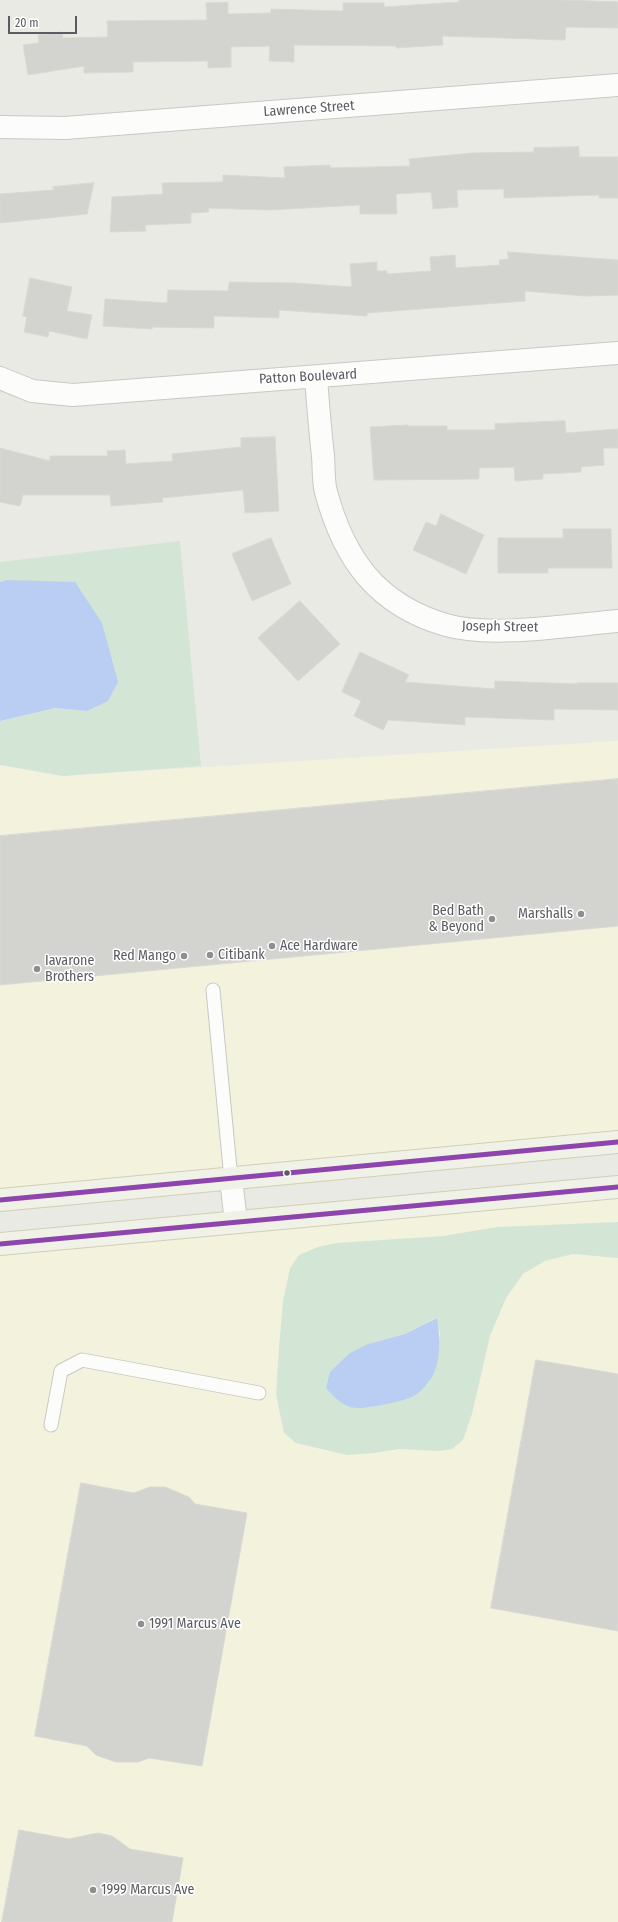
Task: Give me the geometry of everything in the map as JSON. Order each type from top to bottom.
[{"type":"main road","points":[[0,1200],[618,1142]]},
{"type":"main road","points":[[0,1244],[618,1187]]},
{"type":"street","name":"Lawrence Street","points":[[0,126],[65,128],[618,85]]},
{"type":"street","name":"Patton Boulevard","points":[[0,378],[32,391],[73,395],[263,380],[316,378],[618,353]]},
{"type":"street","name":"Joseph Street","points":[[316,378],[326,491],[342,539],[356,564],[378,590],[410,611],[453,626],[479,630],[517,629],[618,621]]},
{"type":"street","points":[[231,1178],[236,1222]]},
{"type":"lane","points":[[213,990],[231,1178]]},
{"type":"lane","points":[[51,1425],[61,1371],[82,1360],[259,1393]]},
{"type":"shaded area","points":[[180,541],[201,766],[63,776],[0,765],[0,721],[55,708],[87,711],[6,580],[0,582],[0,562]]},
{"type":"shaded area","points":[[618,741],[618,1142],[0,1200],[0,765],[63,776]]},
{"type":"shaded area","points":[[618,1187],[618,1922],[0,1922],[0,1244]]},
{"type":"shaded area","points":[[618,1222],[618,1258],[573,1254],[545,1261],[523,1274],[506,1298],[490,1336],[472,1414],[463,1440],[452,1449],[439,1451],[398,1449],[375,1453],[347,1455],[296,1443],[284,1433],[276,1394],[279,1347],[283,1301],[290,1268],[299,1255],[318,1247],[336,1243],[443,1236],[497,1227]],"holes":[[[436,1318],[440,1333],[434,1373],[414,1396],[399,1401],[356,1408],[368,1344],[405,1334]]]},
{"type":"water","points":[[6,580],[75,582],[102,623],[118,682],[108,701],[87,711],[55,708],[0,721],[0,582]]},
{"type":"water","points":[[437,1318],[439,1346],[436,1367],[433,1376],[428,1383],[414,1396],[385,1404],[356,1408],[343,1404],[326,1388],[330,1372],[350,1353],[368,1344],[405,1334]]},
{"type":"building","points":[[459,0],[566,0],[618,2],[618,28],[566,27],[565,40],[442,36],[443,45],[396,48],[396,46],[294,45],[294,62],[269,61],[270,46],[231,47],[231,67],[208,68],[208,61],[133,62],[133,72],[84,73],[84,66],[28,75],[23,45],[39,43],[38,35],[62,32],[63,38],[108,37],[107,21],[207,20],[206,3],[228,2],[228,14],[271,13],[271,9],[343,11],[343,3],[384,3],[384,7],[459,2]]},
{"type":"building","points":[[579,147],[579,157],[618,157],[618,198],[599,198],[599,195],[504,198],[504,189],[457,190],[458,207],[433,209],[431,192],[396,194],[397,214],[360,214],[360,205],[270,210],[208,208],[209,212],[191,213],[191,223],[145,225],[146,231],[110,232],[112,197],[163,194],[162,183],[223,182],[223,175],[285,178],[284,167],[330,165],[330,168],[410,166],[409,159],[472,153],[534,152],[534,148]]},
{"type":"building","points":[[94,183],[87,214],[0,223],[0,194],[54,190],[53,187]]},
{"type":"building","points":[[508,252],[618,260],[618,295],[585,296],[525,291],[525,301],[367,313],[367,316],[279,310],[279,318],[214,316],[214,328],[153,327],[152,329],[103,326],[105,299],[167,303],[168,290],[228,291],[229,282],[295,283],[352,287],[350,264],[377,262],[377,271],[387,271],[387,274],[431,271],[430,257],[455,255],[456,268],[500,265],[499,260],[508,259]]},
{"type":"building","points":[[30,278],[72,287],[67,311],[92,315],[87,339],[49,331],[48,337],[24,332],[27,317],[23,316]]},
{"type":"building","points":[[565,421],[566,433],[618,429],[618,448],[603,448],[604,465],[581,467],[581,472],[543,474],[543,479],[515,481],[514,467],[479,468],[479,479],[374,480],[370,427],[408,425],[447,426],[447,430],[495,430],[495,424]]},
{"type":"building","points":[[275,437],[279,511],[245,513],[243,490],[162,498],[163,502],[111,506],[110,495],[23,495],[20,506],[0,502],[0,448],[50,461],[50,456],[108,456],[107,451],[125,450],[126,464],[173,461],[172,454],[241,447],[241,438]]},
{"type":"building","points":[[441,514],[484,535],[466,574],[413,550],[426,522],[436,526]]},
{"type":"building","points":[[563,529],[611,529],[612,568],[548,568],[548,573],[498,573],[498,538],[563,538]]},
{"type":"building","points":[[271,538],[291,584],[252,601],[232,554]]},
{"type":"building","points":[[300,601],[340,644],[298,681],[258,638]]},
{"type":"building","points":[[360,652],[409,675],[405,682],[495,689],[495,681],[577,684],[618,683],[618,710],[554,709],[554,720],[465,717],[465,725],[388,720],[383,730],[354,716],[361,701],[342,692]]},
{"type":"building","points":[[618,779],[618,926],[0,985],[0,836]]},
{"type":"building","points":[[536,1360],[618,1374],[618,1631],[491,1608]]},
{"type":"building","name":"1991 Marcus Ave","points":[[81,1483],[134,1493],[150,1487],[165,1487],[189,1497],[195,1504],[247,1513],[202,1766],[149,1758],[138,1762],[116,1762],[96,1755],[87,1746],[35,1736]]},
{"type":"building","name":"1999 Marcus Ave","points":[[19,1830],[69,1839],[98,1833],[112,1836],[130,1849],[183,1858],[172,1922],[2,1922]]},
{"type":"transit line","points":[[0,1200],[618,1142]]},
{"type":"transit line","points":[[0,1244],[618,1187]]},
{"type":"place","name":"Marshalls","points":[[581,914]]},
{"type":"place","name":"Bed Bath & Beyond","points":[[492,919]]},
{"type":"place","name":"Ace Hardware","points":[[272,946]]},
{"type":"place","name":"Citibank","points":[[210,955]]},
{"type":"place","name":"Red Mango","points":[[184,956]]},
{"type":"place","name":"Iavarone Brothers","points":[[37,969]]},
{"type":"place","name":"1991 Marcus Ave","points":[[141,1624]]},
{"type":"place","name":"1999 Marcus Ave","points":[[93,1890]]}]
